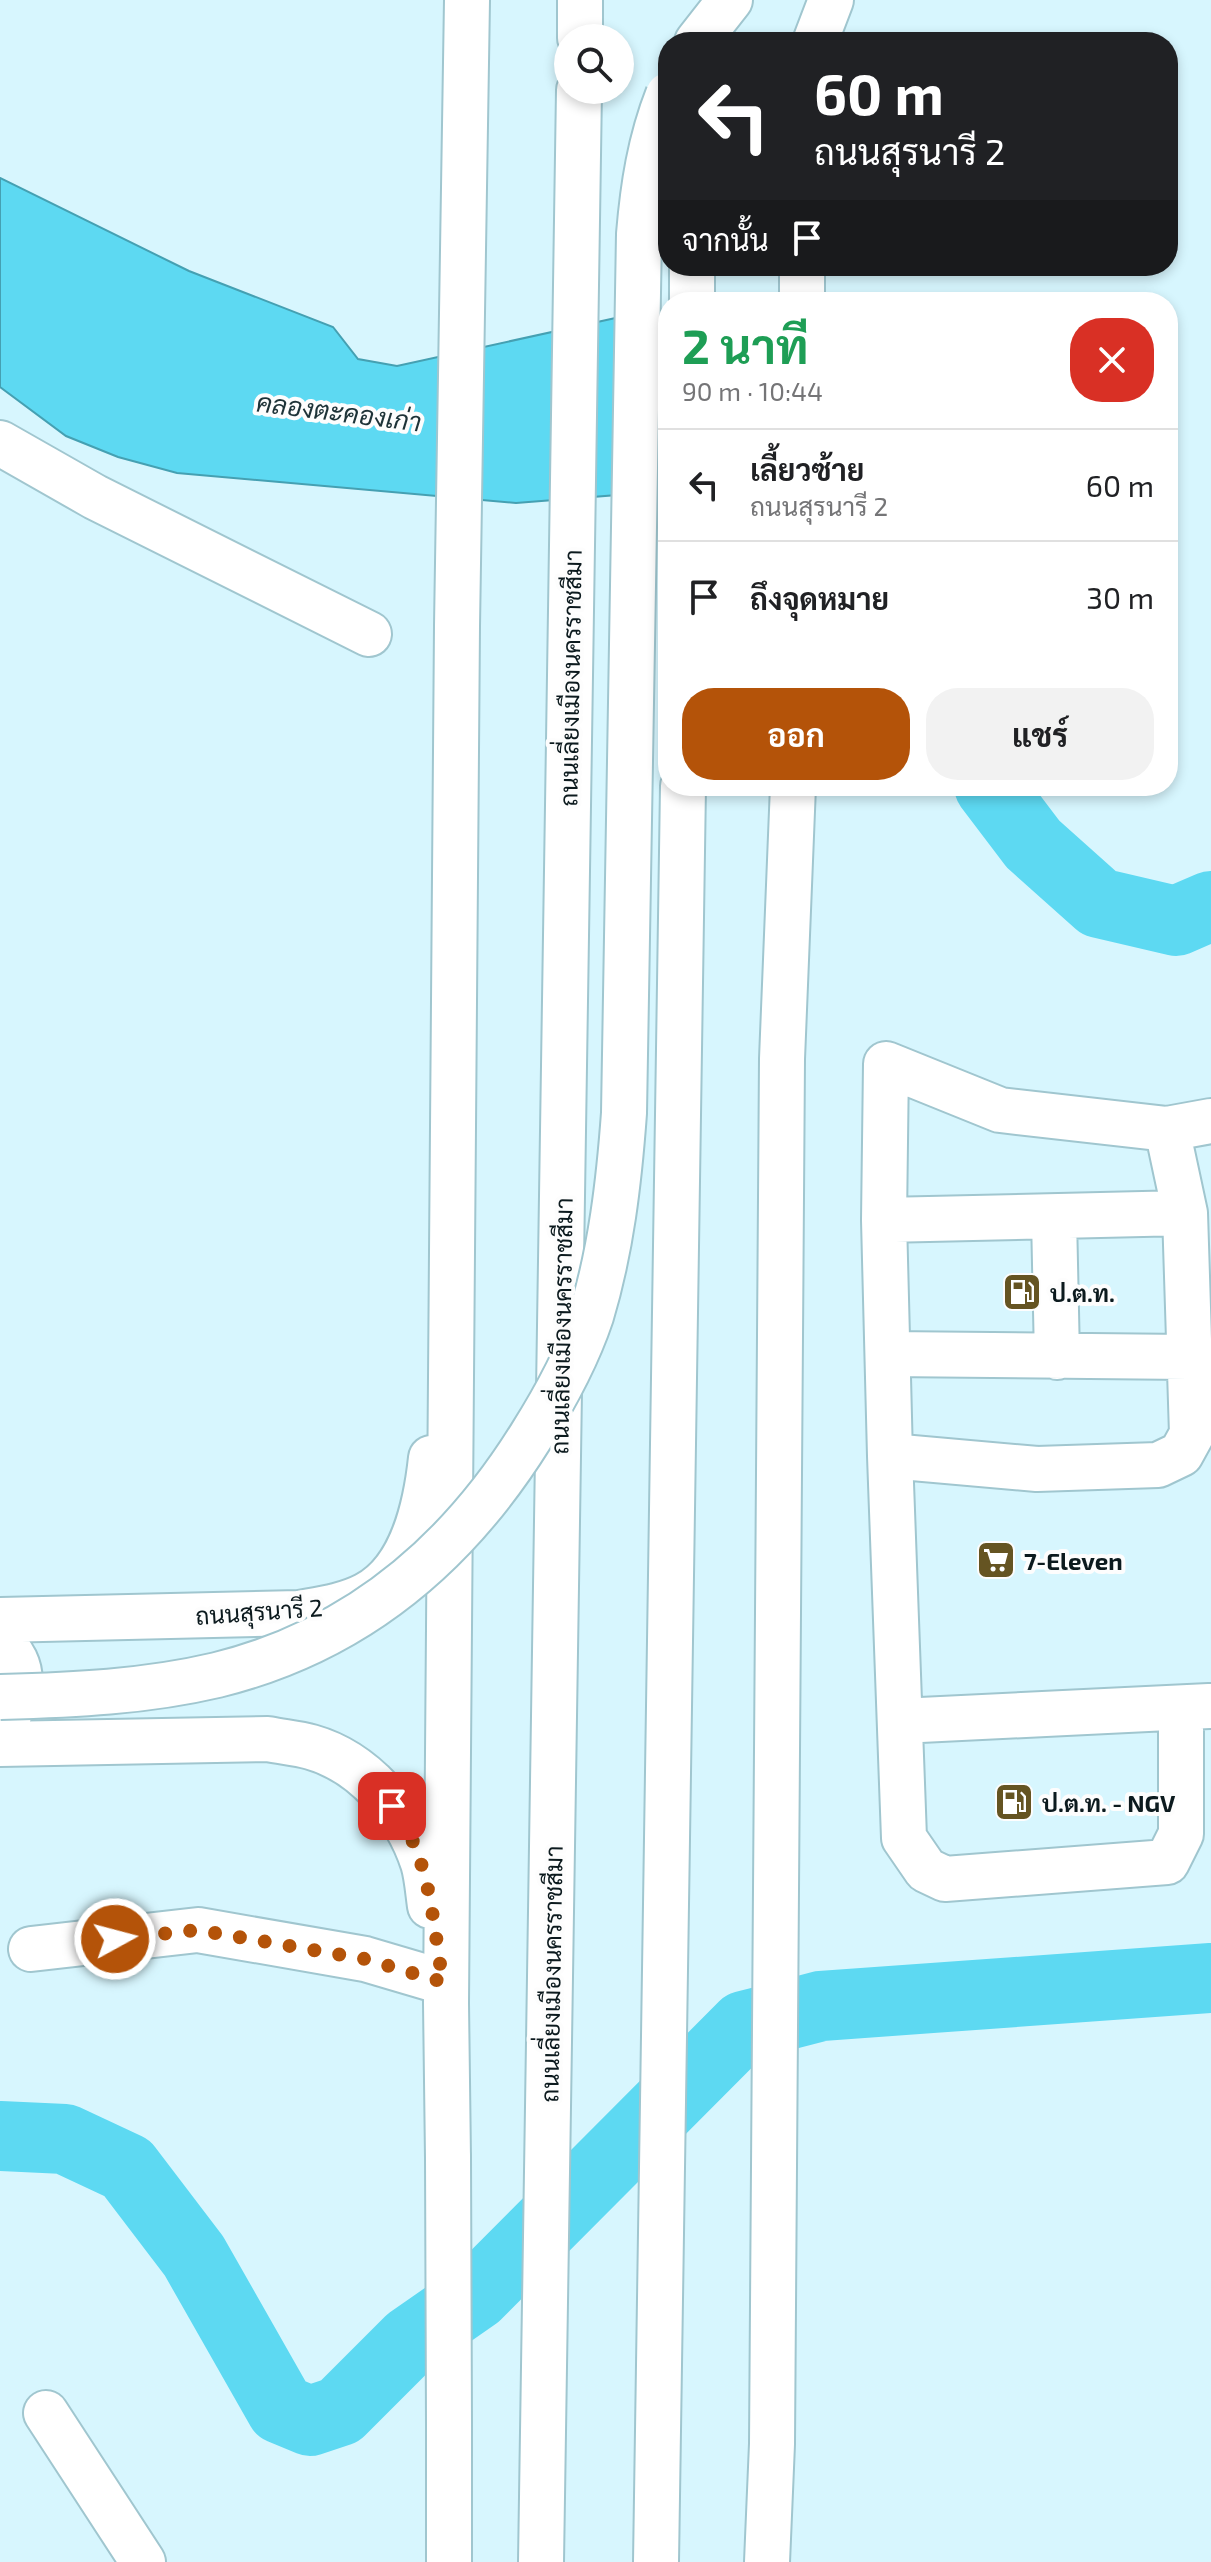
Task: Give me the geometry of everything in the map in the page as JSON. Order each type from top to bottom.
[{"type":"main road","points":[[449,2562],[448,2158],[444,1992],[457,626],[467,0]]},
{"type":"main road","points":[[580,0],[580,24]]},
{"type":"main road","points":[[695,0],[696,32]]},
{"type":"main road","points":[[704,32],[730,0]]},
{"type":"main road","points":[[806,32],[808,0]]},
{"type":"main road","points":[[819,32],[831,0]]},
{"type":"main road","name":"ถนนเลี่ยงเมืองนครราชสีมา","points":[[541,2562],[579,104]]},
{"type":"main road","points":[[0,1697],[130,1690],[217,1675],[301,1646],[376,1606],[409,1580],[476,1512],[521,1452],[575,1354],[590,1317],[607,1250],[619,1173],[624,1113],[639,234],[643,188],[651,142],[658,123]]},
{"type":"main road","points":[[0,443],[95,497],[369,634]]},
{"type":"main road","points":[[656,2562],[683,796]]},
{"type":"main road","points":[[767,2562],[772,2444],[782,1059],[793,796]]},
{"type":"main road","points":[[900,1721],[1196,1708],[1181,1834],[1167,1862],[945,1879],[926,1870],[904,1838],[890,1456],[884,1220],[886,1064],[1000,1110],[1167,1129],[1211,1121]]},
{"type":"main road","points":[[890,1456],[1037,1469],[1158,1465],[1181,1454],[1192,1434],[1196,1380],[1185,1213],[1167,1129]]},
{"type":"main road","points":[[884,1220],[1185,1213]]},
{"type":"main road","points":[[1054,1217],[1057,1357]]},
{"type":"main road","name":"ถนนสุรนารี 2","points":[[0,1620],[299,1613],[336,1606],[367,1594],[390,1575],[404,1554],[428,1490],[452,1275]]},
{"type":"main road","points":[[889,1354],[1057,1357],[1196,1380]]},
{"type":"main road","points":[[0,1643],[15,1660],[20,1675],[20,1692],[14,1707],[0,1722]]},
{"type":"main road","points":[[0,1744],[268,1739],[312,1747],[353,1765],[378,1788],[406,1823],[424,1864],[444,1992]]},
{"type":"main road","points":[[31,1949],[198,1930],[365,1959],[444,1992]]},
{"type":"main road","points":[[46,2413],[143,2562]]},
{"type":"water","points":[[0,178],[189,271],[333,327],[358,359],[397,366],[620,317],[658,314],[658,492],[516,503],[177,473],[118,457],[66,436],[0,387]]},
{"type":"waterway","name":"คลองตะคองเก่า","points":[[997,796],[1033,844],[1099,903],[1176,921],[1211,906]]},
{"type":"waterway","points":[[0,2136],[65,2139],[127,2168],[194,2256],[281,2409],[310,2421],[340,2411],[410,2341],[476,2295],[744,2026],[821,2006],[1211,1978]]},
{"type":"place","name":"ป.ต.ท.","points":[[1022,1292]]},
{"type":"place","name":"7-Eleven","points":[[996,1560]]},
{"type":"place","name":"ป.ต.ท. - NGV","points":[[1014,1802]]},
{"type":"route","points":[[115,1939],[198,1930],[365,1959],[443,1982],[424,1864],[406,1823],[392,1806]]}]
